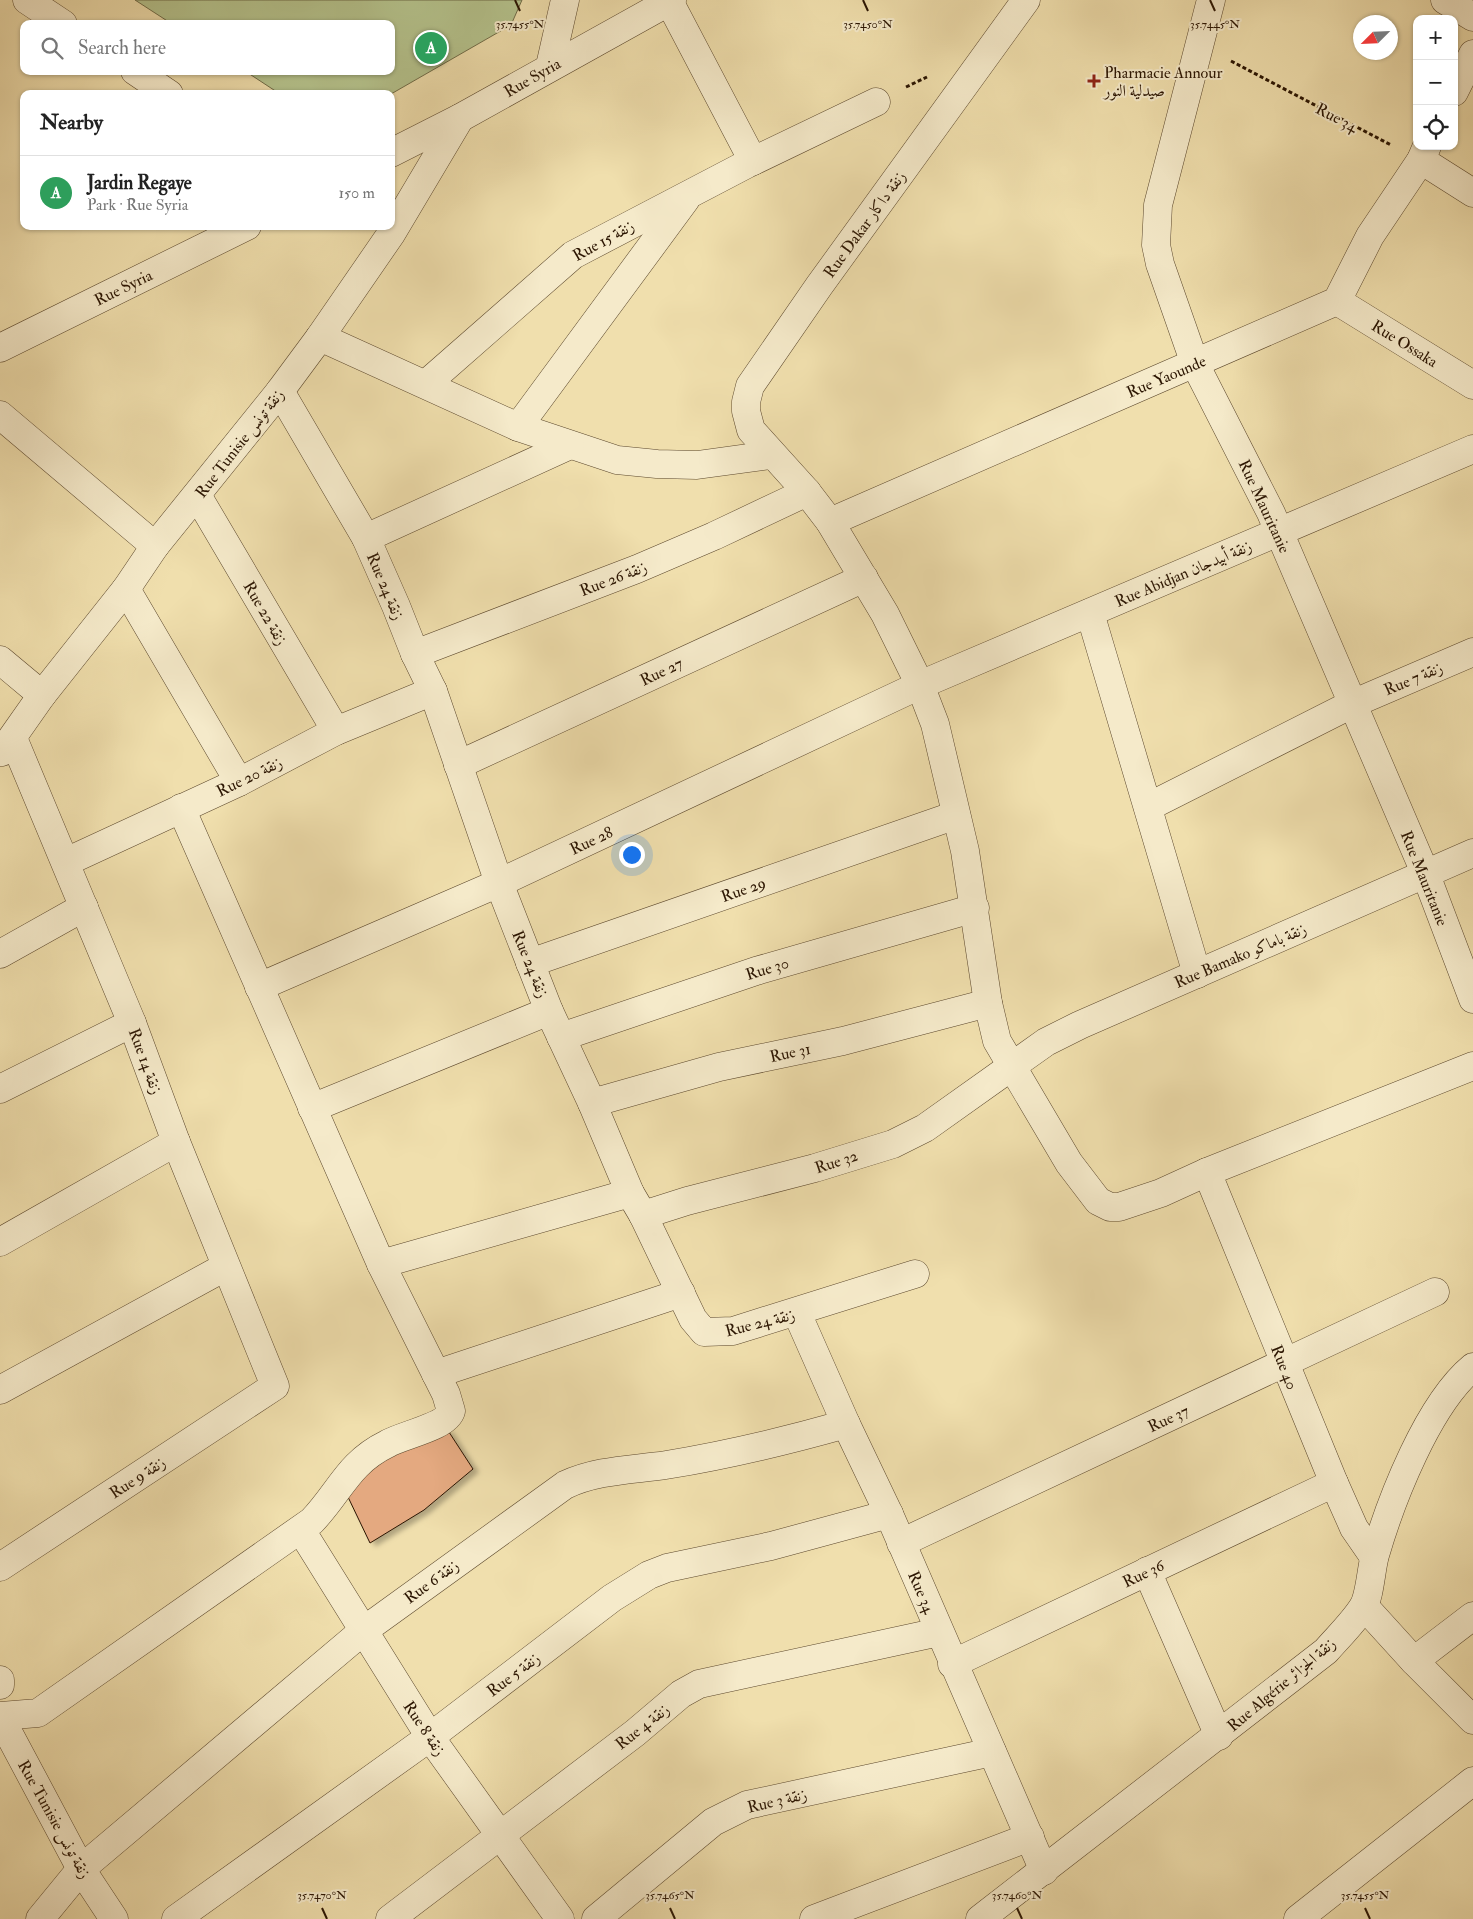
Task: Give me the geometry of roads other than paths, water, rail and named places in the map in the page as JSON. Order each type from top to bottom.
[{"type":"street","points":[[27,0],[57,20]]},
{"type":"street","points":[[550,66],[565,0]]},
{"type":"street","name":"Rue Dakar زنقة داكار","points":[[1026,0],[819,286],[750,386],[746,402],[752,430],[771,455],[807,492],[830,522],[864,578],[920,685],[935,724],[956,815],[975,908],[988,1003],[997,1041],[1087,1190],[1098,1201],[1110,1207],[1119,1207],[1161,1193],[1207,1172],[1473,1066]]},
{"type":"street","name":"Rue Mauritanie","points":[[1211,0],[1158,205],[1156,244],[1160,264],[1195,364],[1278,532],[1426,875],[1473,999]]},
{"type":"street","points":[[1446,0],[1473,17]]},
{"type":"street","points":[[671,1],[753,161]]},
{"type":"street","name":"Rue Syria","points":[[395,151],[460,118],[550,66],[671,1]]},
{"type":"street","points":[[1458,84],[1473,54]]},
{"type":"street","points":[[141,75],[163,90]]},
{"type":"street","name":"Rue 15 زنقة","points":[[426,384],[573,255],[753,161],[876,102]]},
{"type":"street","name":"Rue Tunisie زنقة تونس","points":[[395,227],[460,118]]},
{"type":"street","points":[[1337,301],[1370,236],[1424,153],[1473,193]]},
{"type":"street","points":[[518,427],[690,193]]},
{"type":"street","name":"Rue Syria","points":[[0,348],[239,230]]},
{"type":"street","name":"Rue Tunisie زنقة تونس","points":[[6,747],[42,694],[126,588],[155,546],[280,391],[320,337],[393,230]]},
{"type":"street","name":"Rue Yaounde","points":[[830,522],[1337,301]]},
{"type":"street","name":"Rue Ossaka","points":[[1337,301],[1473,385]]},
{"type":"street","points":[[320,337],[518,427],[617,460],[657,464],[698,465],[771,455]]},
{"type":"street","name":"Rue 24 زنقة","points":[[280,391],[366,538],[415,654],[433,691],[499,883],[549,1011],[637,1204],[693,1319],[701,1329],[708,1332],[733,1331],[797,1313],[915,1274]]},
{"type":"street","points":[[0,415],[155,546]]},
{"type":"street","points":[[366,538],[570,445]]},
{"type":"street","name":"Rue Abidjan زنقة أبيدجان","points":[[920,685],[1473,449]]},
{"type":"street","name":"Rue 26 زنقة","points":[[415,654],[636,569],[714,536],[807,492]]},
{"type":"street","name":"Rue 22 زنقة","points":[[197,495],[336,731]]},
{"type":"street","name":"Rue 27","points":[[458,765],[864,578]]},
{"type":"street","points":[[126,588],[239,782]]},
{"type":"street","points":[[1090,613],[1197,974]]},
{"type":"street","name":"Rue 7 زنقة","points":[[1148,807],[1352,704],[1473,652]]},
{"type":"street","points":[[0,660],[42,694]]},
{"type":"street","name":"Rue 28","points":[[259,987],[499,883],[920,685]]},
{"type":"street","name":"Rue 20 زنقة","points":[[66,862],[239,782],[336,731],[433,691]]},
{"type":"street","name":"Rue 14 زنقة","points":[[6,747],[66,862],[132,1023],[225,1267],[275,1386]]},
{"type":"street","points":[[0,1716],[38,1713],[301,1530],[327,1505],[342,1482],[360,1462],[385,1444],[446,1419],[451,1411],[450,1404],[436,1374],[381,1264],[181,808]]},
{"type":"street","name":"Rue 29","points":[[530,963],[956,815]]},
{"type":"street","name":"Rue Bamako زنقة باماكو","points":[[1011,1066],[1046,1042],[1080,1024],[1473,853]]},
{"type":"street","points":[[0,954],[84,907]]},
{"type":"street","name":"Rue 30","points":[[561,1037],[756,971],[975,908]]},
{"type":"street","name":"Rue 31","points":[[592,1103],[719,1067],[843,1041],[988,1003]]},
{"type":"street","points":[[312,1108],[549,1011]]},
{"type":"street","points":[[0,1089],[132,1023]]},
{"type":"street","name":"Rue 32","points":[[381,1264],[637,1204],[686,1201],[814,1168],[892,1144],[942,1117],[1011,1066]]},
{"type":"street","points":[[0,1242],[176,1142]]},
{"type":"street","name":"Rue 40","points":[[1207,1172],[1334,1483],[1354,1528],[1374,1558]]},
{"type":"street","points":[[0,1390],[225,1267]]},
{"type":"street","name":"Rue 37","points":[[901,1543],[1435,1292]]},
{"type":"street","points":[[436,1374],[681,1293]]},
{"type":"street","name":"Rue 34","points":[[797,1313],[846,1424],[889,1514],[952,1664],[1044,1871]]},
{"type":"street","name":"Rue Algérie زنقة الجزائر","points":[[980,1919],[1219,1736],[1326,1651],[1364,1606],[1374,1558],[1391,1502],[1424,1434],[1448,1394],[1473,1367]]},
{"type":"street","name":"Rue 9 زنقة","points":[[0,1567],[275,1386]]},
{"type":"street","name":"Rue 6 زنقة","points":[[40,1919],[81,1869],[362,1631],[542,1500],[584,1476],[756,1448],[846,1424]]},
{"type":"street","name":"Rue 36","points":[[952,1664],[1334,1483]]},
{"type":"street","name":"Rue 5 زنقة","points":[[176,1919],[430,1737],[612,1598],[649,1575],[667,1568],[771,1546],[889,1514]]},
{"type":"street","name":"Rue 8 زنقة","points":[[301,1530],[362,1631],[430,1737],[560,1919]]},
{"type":"street","points":[[1147,1571],[1219,1736]]},
{"type":"street","points":[[1364,1606],[1414,1661],[1473,1720]]},
{"type":"street","points":[[1414,1661],[1473,1616]]},
{"type":"street","name":"Rue 4 زنقة","points":[[390,1919],[500,1833],[635,1732],[681,1694],[699,1684],[939,1632]]},
{"type":"street","name":"Rue Tunisie زنقة تونس","points":[[0,1716],[81,1869],[114,1919]]},
{"type":"street","name":"Rue 3 زنقة","points":[[596,1919],[713,1822],[747,1805],[992,1752]]},
{"type":"street","points":[[1298,1919],[1473,1781]]},
{"type":"street","points":[[814,1919],[1030,1837]]},
{"type":"place","name":"Jardin Regaye","points":[[431,48]]},
{"type":"place","name":"Pharmacie Annour صيدلية النور","points":[[1094,81]]}]
